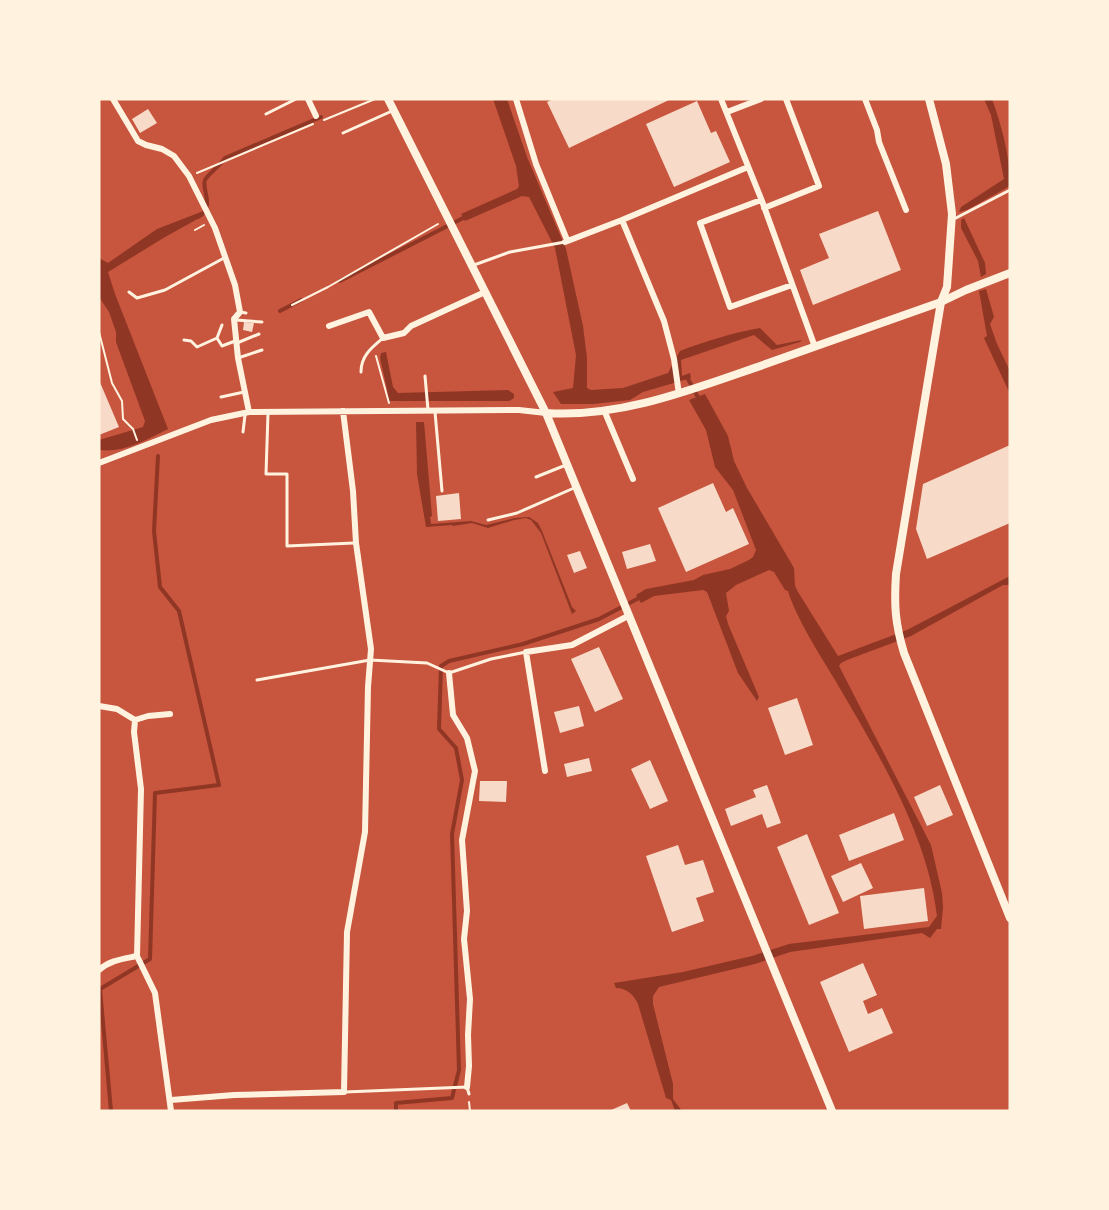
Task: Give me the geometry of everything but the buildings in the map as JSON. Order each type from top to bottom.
[{"type":"main road","points":[[388,99],[546,413],[832,1111]]},
{"type":"main road","points":[[546,413],[567,414],[625,408],[679,394],[941,302],[1010,273]]},
{"type":"street","points":[[308,99],[316,116]]},
{"type":"street","points":[[516,99],[536,164],[566,241],[748,167]]},
{"type":"street","points":[[721,99],[815,346]]},
{"type":"street","points":[[727,112],[761,99]]},
{"type":"street","points":[[764,208],[819,186],[786,99]]},
{"type":"street","points":[[865,99],[906,210]]},
{"type":"street","points":[[929,99],[946,164],[952,220],[947,287],[941,302],[896,574],[894,603],[896,626],[904,652],[1010,918]]},
{"type":"street","points":[[115,102],[138,141],[162,149],[174,156],[200,194],[215,228],[243,313],[234,319],[238,358],[246,391],[247,413]]},
{"type":"street","points":[[761,200],[700,223],[730,307],[792,285]]},
{"type":"street","points":[[622,220],[664,321],[674,358],[679,394]]},
{"type":"street","points":[[329,326],[369,312],[383,338],[404,333],[411,326],[485,292]]},
{"type":"street","points":[[99,463],[210,420],[247,413],[519,410],[546,413]]},
{"type":"street","points":[[604,410],[633,479]]},
{"type":"street","points":[[171,1100],[234,1095],[344,1092],[347,932],[365,832],[370,639],[356,543],[353,491],[343,411]]},
{"type":"street","points":[[546,771],[526,652],[572,645],[628,616]]},
{"type":"street","points":[[449,673],[453,715],[468,738],[475,771],[462,840],[467,911],[464,939],[470,999],[468,1090]]},
{"type":"street","points":[[99,706],[117,709],[135,720],[170,714]]},
{"type":"street","points":[[135,720],[134,732],[141,789],[137,956],[155,993],[171,1111]]},
{"type":"street","points":[[99,970],[105,964],[137,956]]},
{"type":"lane","points":[[266,114],[296,99]]},
{"type":"lane","points":[[343,133],[394,110]]},
{"type":"lane","points":[[146,145],[156,142]]},
{"type":"lane","points":[[952,220],[1010,190]]},
{"type":"lane","points":[[472,266],[510,252],[566,241]]},
{"type":"lane","points":[[129,292],[137,298],[165,290],[226,257]]},
{"type":"lane","points":[[234,319],[262,322]]},
{"type":"lane","points":[[222,326],[218,338],[222,346],[259,334]]},
{"type":"lane","points":[[184,340],[191,341],[197,347],[218,338]]},
{"type":"lane","points":[[361,372],[361,363],[366,354],[383,338]]},
{"type":"lane","points":[[238,358],[262,350]]},
{"type":"lane","points":[[425,376],[425,392],[431,410],[442,491]]},
{"type":"lane","points":[[221,397],[246,391]]},
{"type":"lane","points":[[268,411],[266,474],[286,474],[287,546],[356,543]]},
{"type":"lane","points":[[243,432],[247,413]]},
{"type":"lane","points":[[536,477],[568,464]]},
{"type":"lane","points":[[488,520],[517,513],[576,487]]},
{"type":"lane","points":[[257,680],[370,660],[427,663],[449,673],[491,658],[526,652]]},
{"type":"lane","points":[[344,1092],[468,1090]]},
{"type":"path","points":[[189,176],[375,99]]},
{"type":"path","points":[[292,305],[449,220]]},
{"type":"path","points":[[99,332],[112,383],[122,401],[123,419],[133,429],[138,443]]},
{"type":"path","points":[[376,343],[376,360],[389,405],[388,411]]},
{"type":"shaded area","points":[[493,99],[507,99],[527,157],[566,249],[583,326],[587,358],[587,388],[591,390],[623,388],[668,373],[680,351],[739,332],[760,328],[777,345],[802,340],[772,350],[754,335],[681,360],[682,376],[690,373],[691,378],[643,392],[630,400],[593,404],[561,404],[553,392],[573,388],[576,355],[555,248],[529,197],[522,196],[465,221],[461,214],[517,189],[519,186],[516,166]]},
{"type":"shaded area","points":[[984,99],[992,99],[999,120],[1007,153],[1010,186],[967,210],[959,212],[961,207],[1004,179],[991,115]]},
{"type":"shaded area","points":[[201,212],[203,216],[108,272],[168,429],[126,448],[99,450],[99,440],[143,427],[145,421],[116,342],[116,332],[109,312],[99,297],[99,258],[108,263],[157,229]]},
{"type":"shaded area","points":[[964,218],[985,263],[986,274],[981,277],[978,261],[961,228],[961,220]]},
{"type":"shaded area","points":[[986,289],[994,317],[990,324],[1010,371],[1010,394],[984,338],[987,336],[979,291]]},
{"type":"shaded area","points":[[386,352],[393,387],[398,393],[508,390],[514,394],[514,398],[509,401],[388,401],[380,358],[381,353]]},
{"type":"shaded area","points":[[705,394],[728,436],[734,461],[747,488],[794,568],[795,586],[798,592],[838,656],[907,630],[1010,576],[1010,585],[1003,585],[911,636],[847,660],[839,666],[931,845],[942,893],[941,929],[937,929],[930,938],[922,933],[790,952],[755,964],[659,987],[653,996],[653,1004],[673,1084],[673,1099],[682,1111],[675,1111],[671,1100],[666,1098],[638,1004],[630,993],[616,988],[614,983],[683,972],[752,956],[789,944],[929,927],[937,916],[923,854],[898,794],[867,735],[802,624],[788,591],[785,590],[774,572],[769,570],[736,585],[726,593],[729,611],[726,616],[728,624],[759,697],[757,701],[738,673],[707,592],[703,590],[654,596],[641,603],[636,595],[646,589],[694,580],[703,575],[730,569],[749,560],[756,550],[733,490],[715,467],[706,430],[689,400]]},
{"type":"shaded area","points":[[416,422],[424,422],[431,524],[471,521],[486,525],[529,517],[538,523],[542,531],[572,607],[576,611],[572,614],[541,533],[531,520],[526,518],[514,520],[488,528],[472,523],[426,527],[417,474]]},
{"type":"waterway","points":[[198,217],[203,213],[207,203],[205,180],[225,158],[321,117]]},
{"type":"waterway","points":[[340,281],[467,216]]},
{"type":"waterway","points":[[280,311],[301,300]]},
{"type":"waterway","points":[[687,377],[700,401]]},
{"type":"waterway","points":[[111,1111],[100,989],[150,959],[155,793],[219,785],[179,611],[160,587],[154,531],[158,456]]},
{"type":"waterway","points":[[396,1111],[396,1103],[452,1098],[459,1070],[452,834],[462,780],[456,748],[439,729],[441,666],[449,661],[523,644],[599,619],[641,597]]}]
